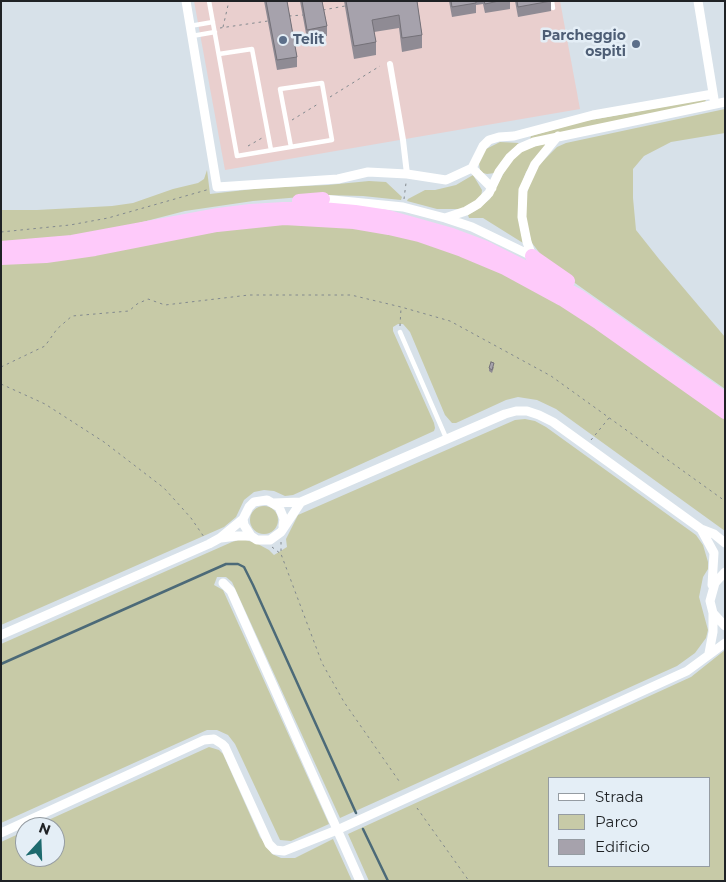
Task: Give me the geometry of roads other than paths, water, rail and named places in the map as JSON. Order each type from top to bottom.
[{"type":"highway","points":[[218,215],[227,208],[244,205],[323,199]]},
{"type":"highway","points":[[1,248],[72,242],[218,215],[284,209],[355,212],[388,217],[452,235],[484,247],[542,276],[580,297],[725,398]]},
{"type":"highway","points":[[1,258],[46,256],[95,249],[217,225],[284,218],[354,222],[389,228],[419,235],[462,250],[505,268],[538,286],[599,323],[725,412]]},
{"type":"highway","points":[[532,256],[576,287],[580,297]]},
{"type":"street","points":[[186,1],[217,187],[338,179],[368,172],[408,174],[446,180],[472,168],[483,146],[489,140],[514,136],[593,115],[713,94]]},
{"type":"street","points":[[444,218],[466,211],[478,204],[492,188],[499,172],[510,157],[520,148],[534,142],[720,103],[713,94],[698,1]]},
{"type":"street","points":[[390,64],[408,174]]},
{"type":"street","points":[[532,256],[522,217],[523,190],[535,164],[558,136]]},
{"type":"street","points":[[472,168],[492,188]]},
{"type":"street","points":[[323,199],[404,207],[472,227],[532,256]]},
{"type":"street","points":[[1,635],[209,544],[220,538],[243,518],[254,502],[260,500],[273,503],[301,502],[505,414],[516,411],[527,411],[553,422],[701,529],[714,534],[725,543]]},
{"type":"street","points":[[243,518],[244,525],[251,536],[257,540],[270,540],[281,532],[283,526],[301,502]]},
{"type":"street","points":[[273,503],[282,512],[283,526]]},
{"type":"street","points":[[701,529],[714,553],[710,601],[713,613],[713,632],[709,654]]},
{"type":"street","points":[[220,538],[251,536]]},
{"type":"street","points":[[712,589],[719,577],[725,572]]},
{"type":"street","points":[[223,583],[231,591],[360,881]]},
{"type":"street","points":[[713,613],[725,626]]},
{"type":"street","points":[[1,833],[209,739],[218,741],[225,748],[272,847],[275,850],[284,851],[337,830],[687,671],[725,643]]},
{"type":"lane","points":[[209,1],[237,156],[271,150],[291,147],[332,140],[322,83],[280,89],[291,147]]},
{"type":"lane","points":[[552,1],[553,8]]},
{"type":"lane","points":[[190,26],[213,22]]},
{"type":"lane","points":[[192,36],[214,30]]},
{"type":"lane","points":[[219,54],[252,49],[271,150]]},
{"type":"lane","points":[[400,332],[446,440]]},
{"type":"waterway","points":[[1,664],[226,564],[238,564],[244,567],[253,585],[356,813]]},
{"type":"waterway","points":[[363,829],[388,881]]},
{"type":"place","name":"Telit","points":[[283,40]]},
{"type":"place","name":"Parcheggio ospiti","points":[[636,44]]}]
